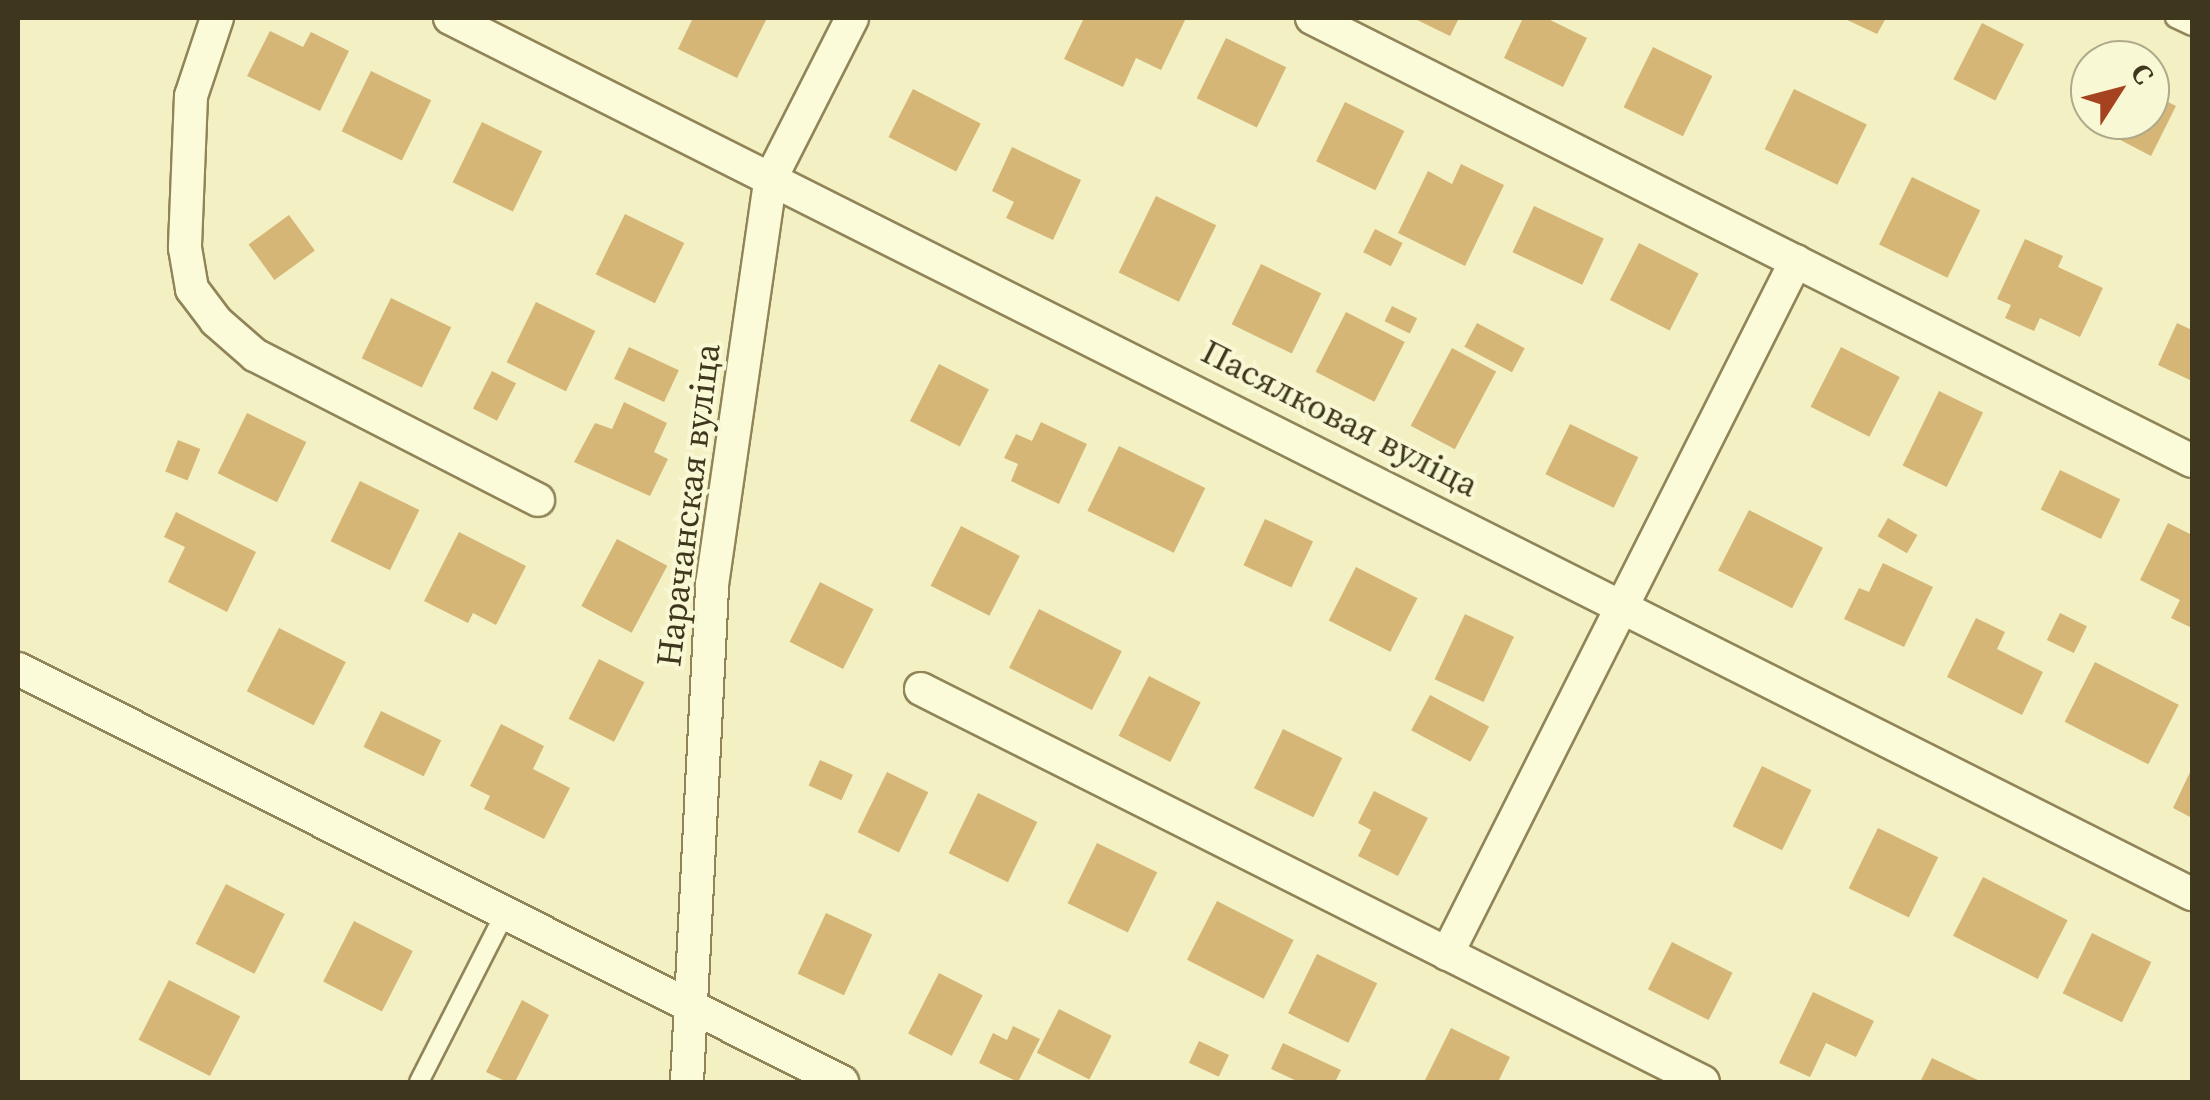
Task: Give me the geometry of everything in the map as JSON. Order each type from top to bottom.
[{"type":"street","points":[[217,18],[191,96],[185,248],[192,288],[216,321],[255,355],[538,500]]},
{"type":"street","name":"Пасялковая вуліца","points":[[450,18],[1624,605],[2192,894]]},
{"type":"street","name":"Нарачанская вуліца","points":[[686,1082],[693,1007],[712,585],[771,178],[852,18]]},
{"type":"street","points":[[1312,18],[2192,461]]},
{"type":"street","points":[[1447,954],[1796,261]]},
{"type":"street","points":[[18,669],[842,1082]]},
{"type":"street","points":[[921,690],[1703,1082]]},
{"type":"lane","points":[[2175,18],[2192,26]]},
{"type":"lane","points":[[420,1082],[506,913]]},
{"type":"building","points":[[693,18],[767,18],[737,78],[678,49]]},
{"type":"building","points":[[1084,18],[1185,20],[1161,70],[1136,58],[1123,87],[1064,59]]},
{"type":"building","points":[[1413,18],[1459,18],[1450,36]]},
{"type":"building","points":[[1523,18],[1546,18],[1587,38],[1563,87],[1504,58]]},
{"type":"building","points":[[1843,18],[1886,18],[1877,34]]},
{"type":"building","points":[[1982,23],[2024,44],[1995,100],[1953,79]]},
{"type":"building","points":[[270,31],[303,47],[311,32],[349,51],[320,111],[247,76]]},
{"type":"building","points":[[1226,38],[1286,67],[1257,128],[1197,98]]},
{"type":"building","points":[[1653,47],[1712,76],[1683,136],[1624,107]]},
{"type":"building","points":[[371,71],[431,100],[402,161],[342,131]]},
{"type":"building","points":[[913,89],[981,124],[956,172],[888,137]]},
{"type":"building","points":[[1794,89],[1867,125],[1837,185],[1765,149]]},
{"type":"building","points":[[1345,102],[1404,131],[1375,190],[1316,161]]},
{"type":"building","points":[[482,122],[542,151],[513,212],[453,182]]},
{"type":"building","points":[[2120,140],[2159,140],[2151,156]]},
{"type":"building","points":[[1012,147],[1081,180],[1053,240],[1006,218],[1014,202],[992,191]]},
{"type":"building","points":[[1461,164],[1504,185],[1465,266],[1398,233],[1428,171],[1452,184]]},
{"type":"building","points":[[1912,177],[1980,210],[1947,278],[1879,244]]},
{"type":"building","points":[[1156,196],[1216,225],[1179,302],[1119,272]]},
{"type":"building","points":[[1534,206],[1604,239],[1582,285],[1512,252]]},
{"type":"building","points":[[625,214],[684,243],[655,303],[596,274]]},
{"type":"building","points":[[289,215],[315,251],[274,280],[249,244]]},
{"type":"building","points":[[1375,229],[1403,243],[1391,266],[1363,252]]},
{"type":"building","points":[[2025,239],[2063,256],[2058,267],[2103,288],[2080,337],[2040,318],[2034,331],[2005,318],[2011,305],[1997,299]]},
{"type":"building","points":[[1639,243],[1699,273],[1670,330],[1610,300]]},
{"type":"building","points":[[1261,264],[1321,293],[1292,354],[1232,324]]},
{"type":"building","points":[[391,298],[451,327],[422,388],[362,358]]},
{"type":"building","points":[[536,302],[595,331],[566,391],[507,362]]},
{"type":"building","points":[[1392,306],[1417,318],[1410,334],[1385,321]]},
{"type":"building","points":[[1346,312],[1405,342],[1374,402],[1316,372]]},
{"type":"building","points":[[1477,323],[1525,348],[1512,372],[1464,347]]},
{"type":"building","points":[[2177,323],[2192,330],[2192,381],[2158,365]]},
{"type":"building","points":[[629,347],[679,370],[664,402],[614,379]]},
{"type":"building","points":[[1841,347],[1900,377],[1869,437],[1811,407]]},
{"type":"building","points":[[1452,348],[1496,371],[1455,449],[1411,426]]},
{"type":"building","points":[[939,364],[989,389],[960,446],[910,421]]},
{"type":"building","points":[[492,371],[516,383],[497,421],[473,408]]},
{"type":"building","points":[[1939,391],[1983,412],[1947,487],[1903,466]]},
{"type":"building","points":[[624,402],[667,423],[654,452],[668,459],[650,496],[574,462],[595,423],[612,429]]},
{"type":"building","points":[[247,413],[306,442],[277,502],[218,473]]},
{"type":"building","points":[[1041,422],[1087,444],[1059,504],[1011,481],[1018,464],[1004,458],[1016,434],[1032,441]]},
{"type":"building","points":[[1570,424],[1638,457],[1614,508],[1545,474]]},
{"type":"building","points":[[178,440],[200,449],[188,481],[165,472]]},
{"type":"building","points":[[1119,446],[1205,488],[1174,553],[1087,511]]},
{"type":"building","points":[[2060,470],[2120,499],[2101,539],[2041,510]]},
{"type":"building","points":[[360,481],[419,510],[390,570],[331,541]]},
{"type":"building","points":[[1749,510],[1823,548],[1792,608],[1718,571]]},
{"type":"building","points":[[176,512],[256,552],[227,612],[168,582],[185,547],[164,537]]},
{"type":"building","points":[[1888,518],[1917,535],[1907,553],[1878,536]]},
{"type":"building","points":[[1265,519],[1313,541],[1291,588],[1243,565]]},
{"type":"building","points":[[2168,523],[2192,535],[2192,628],[2171,618],[2180,600],[2140,580]]},
{"type":"building","points":[[961,526],[1020,556],[989,616],[931,586]]},
{"type":"building","points":[[459,532],[526,566],[496,625],[473,613],[468,623],[424,601]]},
{"type":"building","points":[[617,539],[667,566],[632,633],[581,606]]},
{"type":"building","points":[[1883,563],[1933,587],[1904,647],[1844,619],[1859,588],[1869,592]]},
{"type":"building","points":[[1356,567],[1417,598],[1390,652],[1329,620]]},
{"type":"building","points":[[820,582],[873,609],[843,669],[790,642]]},
{"type":"building","points":[[1039,609],[1122,651],[1092,710],[1009,668]]},
{"type":"building","points":[[2060,613],[2087,626],[2074,653],[2047,640]]},
{"type":"building","points":[[1465,614],[1514,637],[1484,702],[1435,679]]},
{"type":"building","points":[[1976,618],[2005,632],[1997,649],[2043,672],[2022,715],[1947,677]]},
{"type":"building","points":[[279,628],[346,662],[314,725],[247,691]]},
{"type":"building","points":[[599,659],[644,682],[614,742],[569,719]]},
{"type":"building","points":[[2095,662],[2179,705],[2148,764],[2065,722]]},
{"type":"building","points":[[1149,676],[1201,702],[1170,762],[1119,736]]},
{"type":"building","points":[[1430,695],[1489,726],[1470,762],[1411,730]]},
{"type":"building","points":[[381,711],[441,740],[424,776],[363,747]]},
{"type":"building","points":[[501,724],[544,746],[533,769],[570,788],[544,839],[484,809],[490,796],[470,786]]},
{"type":"building","points":[[1283,729],[1342,758],[1313,817],[1254,788]]},
{"type":"building","points":[[820,760],[853,775],[841,800],[809,786]]},
{"type":"building","points":[[1762,766],[1811,790],[1782,850],[1733,826]]},
{"type":"building","points":[[2192,768],[2192,818],[2173,808]]},
{"type":"building","points":[[887,772],[928,792],[899,852],[858,832]]},
{"type":"building","points":[[1374,791],[1428,818],[1398,876],[1358,856],[1371,830],[1358,823]]},
{"type":"building","points":[[978,793],[1037,822],[1008,882],[949,853]]},
{"type":"building","points":[[1878,828],[1938,857],[1909,918],[1849,888]]},
{"type":"building","points":[[1097,843],[1157,872],[1128,933],[1068,903]]},
{"type":"building","points":[[1983,877],[2068,920],[2038,979],[1953,936]]},
{"type":"building","points":[[226,884],[285,914],[254,974],[196,944]]},
{"type":"building","points":[[1217,901],[1294,940],[1264,999],[1187,960]]},
{"type":"building","points":[[826,913],[872,935],[844,995],[798,974]]},
{"type":"building","points":[[354,921],[413,951],[382,1012],[323,982]]},
{"type":"building","points":[[2092,933],[2151,962],[2122,1022],[2063,993]]},
{"type":"building","points":[[1672,942],[1733,973],[1709,1020],[1648,989]]},
{"type":"building","points":[[1317,954],[1377,983],[1348,1043],[1288,1013]]},
{"type":"building","points":[[939,973],[983,995],[952,1056],[908,1034]]},
{"type":"building","points":[[169,980],[240,1016],[210,1076],[139,1040]]},
{"type":"building","points":[[1813,992],[1874,1021],[1856,1057],[1826,1043],[1810,1077],[1779,1063]]},
{"type":"building","points":[[522,1000],[549,1015],[515,1082],[507,1082],[486,1072]]},
{"type":"building","points":[[1059,1009],[1112,1036],[1089,1079],[1037,1053]]},
{"type":"building","points":[[1013,1026],[1040,1039],[1018,1082],[979,1063],[993,1033],[1007,1040]]},
{"type":"building","points":[[1451,1028],[1510,1057],[1498,1082],[1424,1082]]},
{"type":"building","points":[[1199,1041],[1229,1055],[1219,1077],[1189,1063]]},
{"type":"building","points":[[1283,1043],[1341,1070],[1335,1082],[1299,1082],[1271,1069]]},
{"type":"building","points":[[1932,1058],[1982,1082],[1920,1082]]}]
